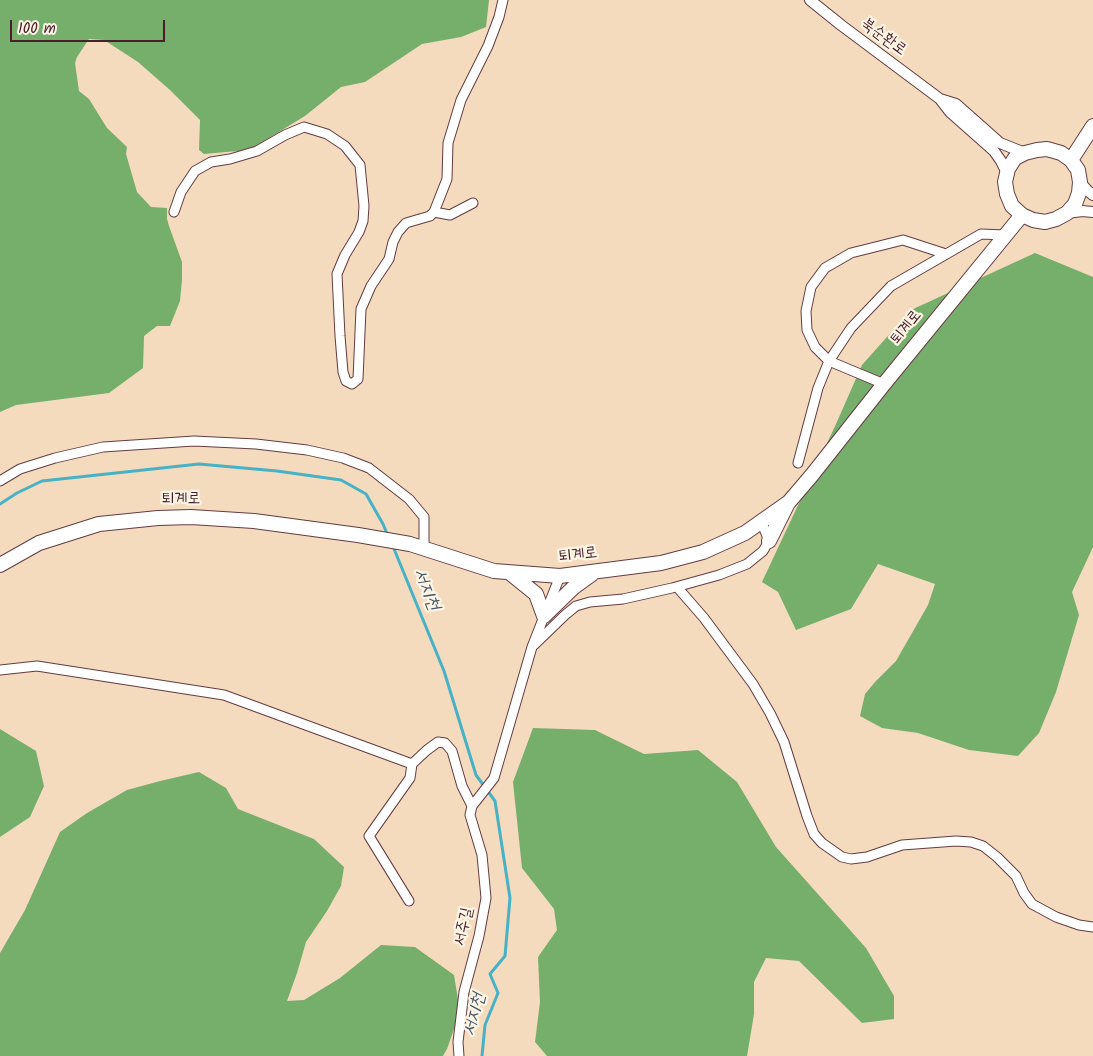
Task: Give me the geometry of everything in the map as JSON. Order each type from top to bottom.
[{"type":"main road","points":[[1072,160],[1093,126]]},
{"type":"main road","points":[[1047,149],[1061,153],[1072,160],[1078,170],[1079,194],[1067,213],[1056,219],[1044,222],[1022,215],[1012,206],[1005,182],[1008,169],[1015,158],[1025,153],[1047,149]]},
{"type":"main road","name":"퇴계로","points":[[0,565],[39,543],[99,524],[158,518],[191,517],[254,521],[358,535],[417,546],[494,572],[560,576],[661,563],[703,552],[745,533],[788,502],[812,475],[1022,215]]},
{"type":"main road","points":[[769,541],[788,502]]},
{"type":"main road","points":[[509,573],[536,594],[544,616],[574,587],[595,572]]},
{"type":"street","points":[[174,212],[181,192],[195,171],[211,162],[257,152],[285,135],[304,127],[327,134],[345,146],[360,165],[364,206],[363,221],[359,232],[345,255],[337,274],[343,372],[346,381],[352,384],[358,380],[361,309],[371,286],[389,259],[393,242],[398,232],[406,223],[430,216],[434,212],[446,179],[448,143],[461,100],[488,46],[503,0]]},
{"type":"street","name":"북순환로","points":[[810,0],[940,99],[950,112],[994,151],[1002,161],[1007,173]]},
{"type":"street","name":"북순환로","points":[[940,99],[956,104],[1000,143],[1025,153]]},
{"type":"street","points":[[1080,182],[1093,195]]},
{"type":"street","points":[[434,212],[450,215],[473,203]]},
{"type":"street","points":[[1067,213],[1093,212]]},
{"type":"street","points":[[798,463],[818,388],[829,360],[851,328],[891,286],[981,234],[1005,235]]},
{"type":"street","points":[[884,384],[829,360],[815,347],[807,330],[806,311],[811,287],[825,268],[851,253],[903,240],[946,254]]},
{"type":"street","points":[[0,481],[20,469],[55,458],[103,448],[194,441],[256,444],[308,450],[343,458],[369,468],[409,499],[424,517],[417,546]]},
{"type":"street","points":[[532,647],[576,606],[590,602],[622,599],[719,576],[747,564],[762,551],[769,541],[762,521]]},
{"type":"street","points":[[474,804],[494,778],[532,647],[560,576]]},
{"type":"street","points":[[677,586],[704,618],[753,684],[770,713],[784,742],[814,834],[822,843],[842,857],[851,859],[867,857],[902,845],[956,841],[971,842],[983,846],[1016,876],[1032,904],[1056,917],[1079,925],[1093,927]]},
{"type":"street","points":[[0,670],[37,666],[224,695],[412,764],[410,778],[369,836],[409,901]]},
{"type":"street","name":"서주길","points":[[412,764],[438,742],[445,743],[452,751],[462,786],[474,804],[470,815],[482,855],[486,898],[479,936],[464,992],[458,1042],[459,1056]]},
{"type":"green space","points":[[0,0],[489,0],[486,27],[461,37],[422,44],[365,82],[341,87],[305,116],[249,150],[204,154],[199,150],[200,120],[170,90],[138,62],[104,40],[89,39],[75,63],[79,91],[89,99],[107,128],[127,147],[126,154],[137,192],[151,207],[167,208],[167,219],[182,262],[180,301],[170,326],[157,326],[144,336],[143,368],[109,393],[16,405],[0,412]]},
{"type":"green space","points":[[1035,253],[1093,277],[1093,547],[1072,592],[1079,615],[1056,692],[1039,733],[1018,756],[969,750],[918,733],[882,728],[860,716],[865,694],[896,661],[928,605],[935,584],[878,564],[851,609],[796,630],[778,592],[762,582],[862,365],[911,310]]},
{"type":"green space","points":[[533,728],[595,730],[644,754],[698,750],[737,782],[776,847],[866,948],[894,996],[894,1019],[862,1023],[799,961],[766,958],[754,982],[754,1014],[747,1056],[547,1056],[535,1042],[540,1002],[538,957],[557,930],[554,909],[522,868],[513,782]]},
{"type":"green space","points":[[0,729],[36,751],[44,786],[30,817],[0,837]]},
{"type":"green space","points":[[199,772],[226,788],[238,809],[314,839],[344,867],[341,886],[306,942],[287,1001],[304,1000],[340,978],[381,945],[415,947],[454,975],[460,1012],[443,1056],[0,1056],[0,953],[25,910],[60,832],[87,813],[127,790]]},
{"type":"waterway","name":"서지천","points":[[0,504],[42,481],[199,464],[277,471],[341,480],[366,494],[388,536]]},
{"type":"waterway","name":"서지천","points":[[392,544],[444,671],[476,775],[495,801],[510,898],[505,956],[490,974],[498,993],[485,1025],[482,1056]]}]
